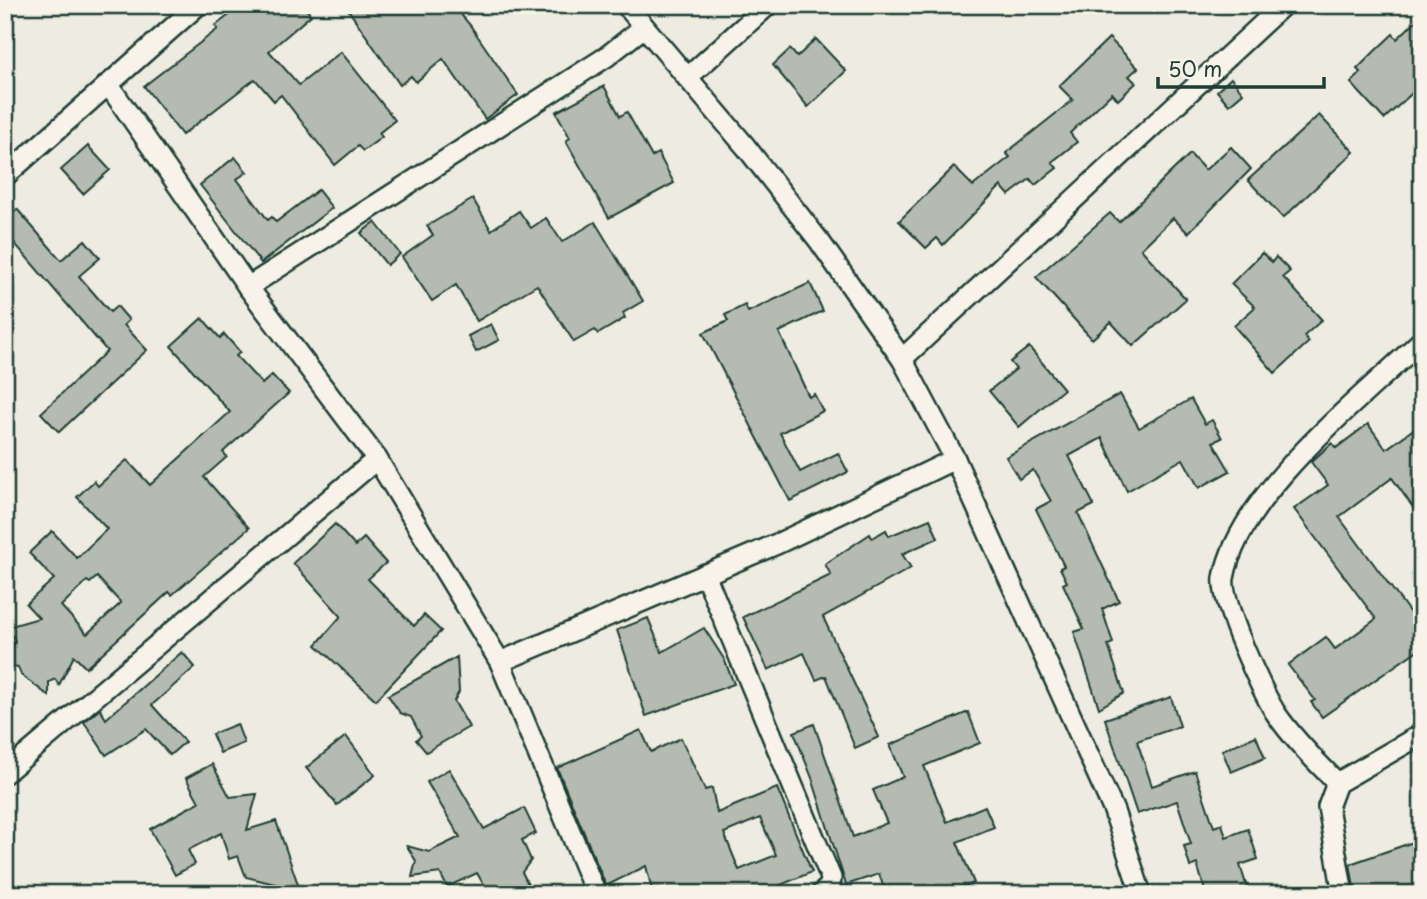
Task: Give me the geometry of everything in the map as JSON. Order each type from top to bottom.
[{"type":"street","points":[[7,170],[198,5]]},
{"type":"street","points":[[626,5],[820,242],[902,359],[955,458],[1114,811],[1141,894]]},
{"type":"street","points":[[687,78],[768,5]]},
{"type":"street","points":[[902,359],[1283,5]]},
{"type":"street","points":[[248,287],[595,65],[644,27]]},
{"type":"street","points":[[108,84],[248,287],[377,459],[500,662],[596,894]]},
{"type":"street","points":[[1337,783],[1276,714],[1231,617],[1223,581],[1235,539],[1273,483],[1422,340]]},
{"type":"street","points":[[500,662],[705,575],[955,458]]},
{"type":"street","points":[[5,773],[377,459]]},
{"type":"street","points":[[705,575],[830,888]]},
{"type":"street","points":[[1343,894],[1328,807],[1337,783],[1422,734]]},
{"type":"building","points":[[242,5],[303,5],[311,15],[269,51],[299,85],[341,52],[395,120],[379,133],[382,137],[363,151],[358,146],[335,165],[281,95],[274,101],[255,79],[182,135],[144,86],[218,29],[215,26]]},
{"type":"building","points":[[345,5],[453,5],[518,95],[485,119],[443,59],[416,82],[411,76],[400,85]]},
{"type":"building","points":[[1422,15],[1422,84],[1384,119],[1351,83],[1361,73],[1357,69],[1375,51],[1393,34],[1397,39]]},
{"type":"building","points":[[1109,38],[1138,68],[1129,76],[1136,83],[1118,100],[1112,93],[1070,133],[1077,142],[1052,162],[1057,168],[1035,185],[1030,179],[1009,195],[1001,186],[943,245],[937,238],[926,248],[899,221],[954,167],[973,186],[1010,157],[1006,153],[1073,100],[1059,86]]},
{"type":"building","points":[[816,39],[846,71],[808,107],[773,65],[790,49],[797,57]]},
{"type":"building","points":[[1231,78],[1243,93],[1229,105],[1217,91]]},
{"type":"building","points":[[604,86],[620,116],[627,112],[652,157],[658,153],[674,183],[609,218],[566,141],[570,138],[556,112]]},
{"type":"building","points":[[1319,115],[1354,152],[1283,218],[1248,180]]},
{"type":"building","points":[[88,146],[110,170],[83,194],[61,170]]},
{"type":"building","points":[[1231,147],[1251,169],[1188,233],[1173,218],[1141,249],[1186,299],[1133,346],[1111,322],[1092,339],[1036,277],[1110,213],[1119,222],[1190,154],[1205,170]]},
{"type":"building","points":[[235,157],[247,172],[237,179],[268,220],[272,217],[276,222],[318,190],[332,208],[261,263],[200,185]]},
{"type":"building","points":[[473,199],[491,230],[519,211],[531,228],[546,218],[562,242],[595,222],[643,301],[623,313],[625,318],[598,334],[595,330],[574,342],[537,285],[477,321],[456,285],[432,301],[402,257],[433,235],[427,226]]},
{"type":"building","points":[[17,209],[61,260],[85,240],[100,258],[79,276],[110,312],[117,306],[129,320],[124,325],[147,350],[59,432],[41,413],[107,351],[5,232],[5,220]]},
{"type":"building","points":[[375,222],[400,254],[387,265],[361,233]]},
{"type":"building","points":[[1262,253],[1272,262],[1276,257],[1290,271],[1283,277],[1322,320],[1304,336],[1309,342],[1275,373],[1234,326],[1255,307],[1231,284]]},
{"type":"building","points":[[810,283],[823,311],[779,332],[809,397],[814,394],[823,411],[780,433],[800,472],[838,453],[848,472],[790,501],[703,333],[728,321],[725,315],[745,305],[748,312]]},
{"type":"building","points":[[202,318],[220,338],[224,334],[240,352],[236,356],[262,384],[272,375],[289,393],[223,452],[227,457],[204,477],[249,528],[172,595],[169,592],[86,668],[74,656],[59,685],[55,679],[49,682],[49,696],[21,675],[18,667],[5,665],[15,641],[7,627],[39,618],[26,604],[54,579],[29,553],[52,531],[77,558],[107,529],[77,497],[94,481],[98,486],[127,460],[150,485],[230,412],[171,346]],"holes":[[[97,577],[121,603],[87,634],[61,606],[87,581],[90,583]]]},
{"type":"building","points":[[491,324],[499,340],[476,352],[468,336]]},
{"type":"building","points":[[1029,347],[1064,389],[1019,427],[989,391],[1016,369],[1010,362]]},
{"type":"building","points":[[1120,394],[1139,428],[1191,399],[1205,424],[1212,420],[1222,438],[1213,442],[1230,471],[1199,488],[1183,459],[1127,491],[1102,438],[1069,456],[1094,505],[1078,513],[1119,601],[1102,609],[1113,643],[1108,645],[1124,693],[1099,708],[1074,632],[1084,629],[1063,584],[1067,582],[1060,568],[1064,566],[1036,509],[1051,501],[1033,470],[1019,479],[1006,457]]},
{"type":"building","points":[[1422,423],[1422,520],[1392,478],[1339,517],[1422,629],[1422,647],[1322,717],[1311,702],[1315,700],[1288,665],[1326,637],[1335,649],[1376,619],[1294,509],[1328,485],[1311,462],[1332,443],[1336,448],[1368,424],[1386,449]]},
{"type":"building","points":[[930,519],[938,538],[902,554],[911,568],[823,617],[879,737],[855,748],[826,676],[816,680],[804,653],[768,670],[743,617],[831,575],[825,564],[870,534],[872,538],[886,530],[889,536]]},
{"type":"building","points":[[335,524],[355,546],[364,538],[386,563],[368,579],[414,626],[424,615],[441,631],[376,700],[316,645],[341,616],[293,563]]},
{"type":"building","points":[[648,618],[662,652],[704,628],[724,659],[734,684],[646,716],[617,630]]},
{"type":"building","points":[[182,652],[195,667],[152,705],[185,742],[170,755],[146,729],[106,755],[84,722],[100,709],[106,719]]},
{"type":"building","points":[[457,657],[459,692],[454,701],[469,727],[426,752],[416,740],[421,736],[411,717],[400,713],[388,695]]},
{"type":"building","points":[[1171,697],[1180,726],[1137,741],[1152,786],[1195,771],[1214,827],[1222,824],[1226,837],[1248,829],[1258,859],[1240,865],[1249,894],[1206,894],[1197,864],[1190,867],[1184,846],[1191,844],[1177,801],[1137,814],[1105,719]]},
{"type":"building","points":[[968,712],[980,743],[924,766],[947,822],[985,806],[994,827],[957,842],[974,883],[962,888],[964,894],[886,894],[879,874],[846,885],[812,778],[794,732],[814,724],[853,837],[887,823],[873,790],[903,777],[890,745]]},
{"type":"building","points":[[237,724],[244,743],[220,753],[212,734]]},
{"type":"building","points":[[641,730],[651,752],[681,738],[705,790],[712,788],[717,813],[777,788],[812,872],[759,894],[653,894],[646,866],[606,886],[557,768]],"holes":[[[760,818],[776,855],[739,870],[724,833]]]},
{"type":"building","points":[[346,736],[375,775],[337,805],[306,768]]},
{"type":"building","points":[[1256,736],[1265,758],[1231,772],[1222,750]]},
{"type":"building","points":[[212,764],[230,797],[257,794],[247,830],[276,821],[300,890],[246,877],[238,856],[229,859],[221,833],[188,850],[195,864],[175,875],[150,829],[199,802],[186,778]]},
{"type":"building","points":[[449,769],[484,829],[524,808],[536,833],[522,840],[531,860],[522,872],[533,894],[489,894],[477,873],[447,887],[440,873],[412,877],[416,861],[407,846],[429,852],[460,837],[427,782]]},
{"type":"building","points":[[1422,839],[1422,894],[1355,894],[1350,864]]}]
